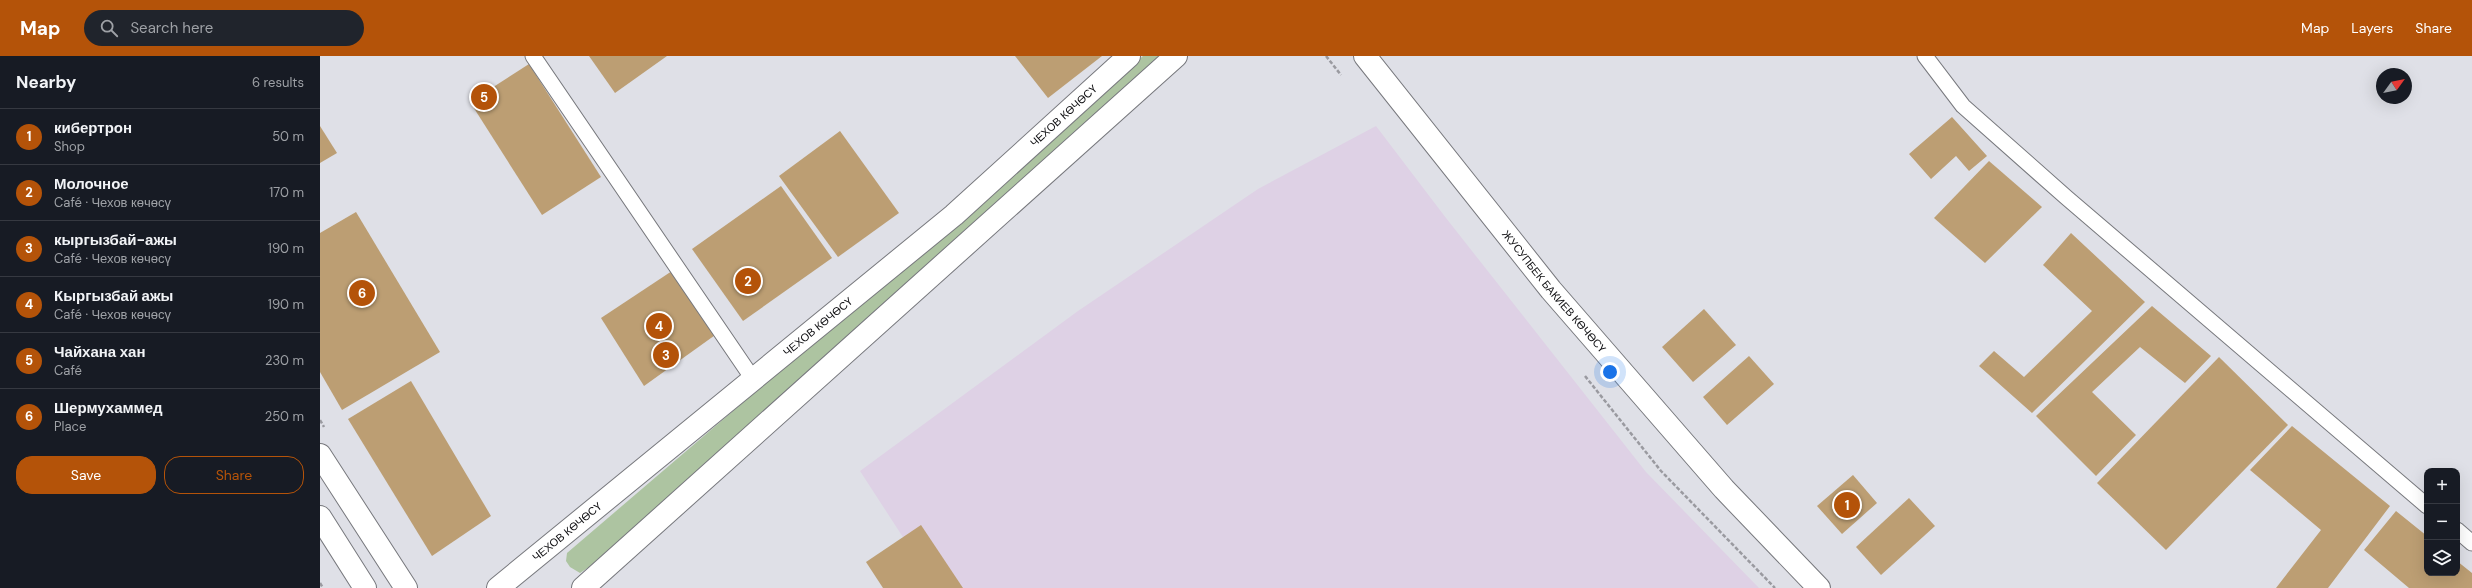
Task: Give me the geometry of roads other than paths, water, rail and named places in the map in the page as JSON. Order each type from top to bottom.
[{"type":"main road","name":"ЧЕХОВ КӨЧӨСҮ","points":[[498,588],[954,215],[1128,56]]},
{"type":"main road","points":[[583,588],[1176,56]]},
{"type":"main road","name":"ЖУСУПБЕК БАКИЕВ КӨЧӨСҮ","points":[[1366,56],[1551,290],[1724,489],[1819,588]]},
{"type":"main road","points":[[320,455],[406,588]]},
{"type":"main road","points":[[320,517],[365,588]]},
{"type":"lane","points":[[533,56],[753,379]]},
{"type":"lane","points":[[1925,56],[1963,106],[2067,198],[2425,504]]},
{"type":"lane","points":[[2460,532],[2472,542]]},
{"type":"place","name":"Чайхана хан","points":[[484,97]]},
{"type":"place","name":"Молочное","points":[[748,281]]},
{"type":"place","name":"Шермухаммед","points":[[362,293]]},
{"type":"place","name":"Кыргызбай ажы","points":[[659,326]]},
{"type":"place","name":"кыргызбай-ажы","points":[[666,355]]},
{"type":"place","name":"кибертрон","points":[[1847,505]]}]
